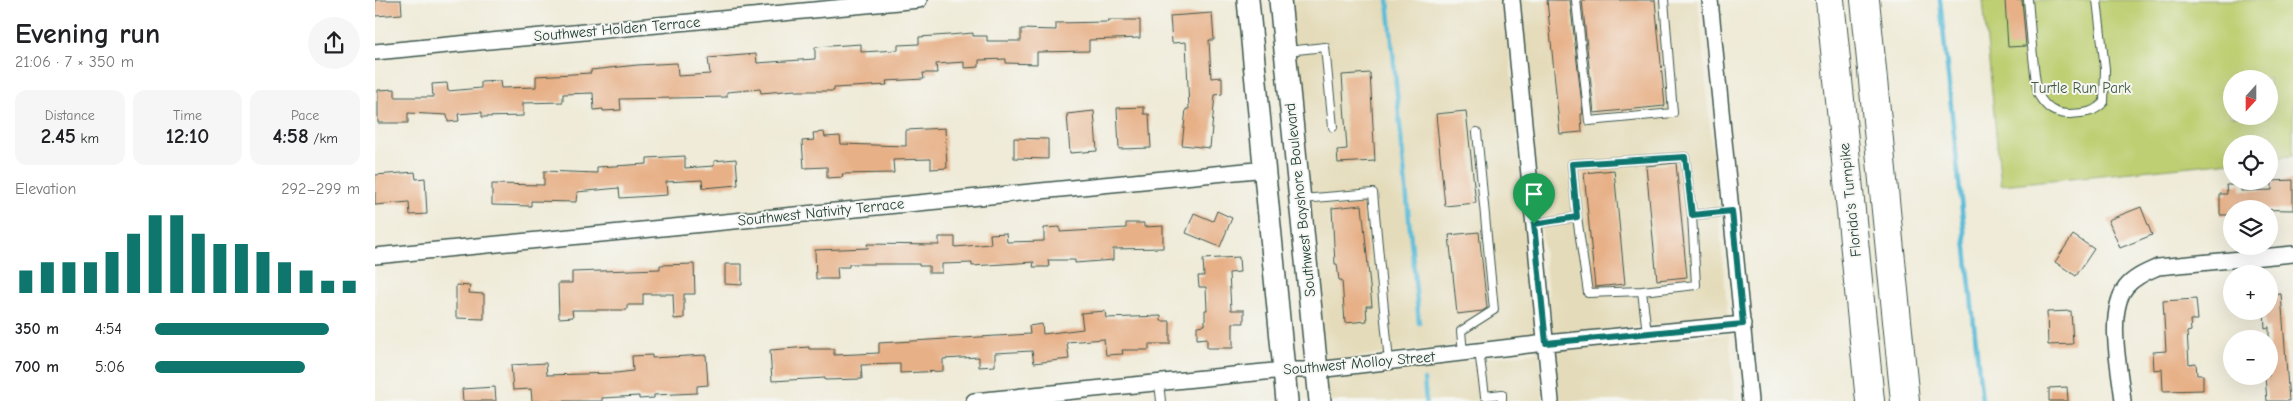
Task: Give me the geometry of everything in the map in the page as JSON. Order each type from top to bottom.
[{"type":"highway","name":"Florida's Turnpike","points":[[1830,0],[1870,401]]},
{"type":"highway","points":[[1865,0],[1905,401]]},
{"type":"main road","name":"Southwest Bayshore Boulevard","points":[[1249,0],[1287,401]]},
{"type":"main road","points":[[1270,0],[1280,114],[1292,127]]},
{"type":"main road","name":"Southwest Bayshore Boulevard","points":[[1280,0],[1320,401]]},
{"type":"street","name":"Southwest Holden Terrace","points":[[375,52],[919,0]]},
{"type":"street","points":[[1511,0],[1551,401]]},
{"type":"street","points":[[1711,0],[1751,401]]},
{"type":"street","name":"Southwest Nativity Terrace","points":[[375,256],[1266,169]]},
{"type":"street","points":[[2123,401],[2115,323],[2117,304],[2126,287],[2139,276],[2158,267],[2293,254]]},
{"type":"street","name":"Southwest Molloy Street","points":[[974,401],[1284,370],[1317,370],[1546,343],[1743,324]]},
{"type":"lane","points":[[1576,0],[1589,121],[1673,113],[1664,0]]},
{"type":"lane","points":[[2029,0],[2038,94],[2047,107],[2057,114],[2088,113],[2097,109],[2104,102],[2105,76],[2097,0]]},
{"type":"lane","points":[[1285,51],[1325,47],[1333,127]]},
{"type":"lane","points":[[1463,353],[1461,332],[1494,310],[1477,132]]},
{"type":"lane","points":[[1685,157],[1692,215],[1696,285],[1587,294],[1572,164],[1685,157]]},
{"type":"lane","points":[[1300,199],[1373,193],[1389,362]]},
{"type":"lane","points":[[1692,215],[1732,211]]},
{"type":"lane","points":[[1534,224],[1577,217]]},
{"type":"lane","points":[[1642,290],[1647,333]]},
{"type":"lane","points":[[1479,351],[1485,396],[1502,394],[1502,401]]},
{"type":"lane","points":[[1159,383],[1161,401]]},
{"type":"shaded area","points":[[1288,0],[1504,0],[1537,336],[1324,361]]},
{"type":"shaded area","points":[[1519,0],[1698,0],[1728,318],[1552,334]]},
{"type":"shaded area","points":[[1729,334],[1735,401],[1559,401],[1554,350]]},
{"type":"shaded area","points":[[1539,352],[1543,401],[1327,401],[1325,377]]},
{"type":"green space","name":"Turtle Run Park","points":[[1983,0],[2293,0],[2293,156],[2278,157],[2278,135],[2223,135],[2223,163],[2001,185]]},
{"type":"building","points":[[375,0],[401,0],[402,14],[375,16]]},
{"type":"building","points":[[1547,0],[1570,0],[1583,114],[1581,114],[1582,132],[1560,134]]},
{"type":"building","points":[[1582,0],[1655,0],[1665,106],[1594,113]]},
{"type":"building","points":[[2005,0],[2022,0],[2026,46],[2008,47]]},
{"type":"building","points":[[1212,13],[1214,40],[1209,40],[1211,78],[1222,77],[1222,94],[1215,95],[1210,148],[1182,145],[1186,109],[1189,109],[1186,42],[1172,43],[1170,16]]},
{"type":"building","points":[[1108,20],[1140,20],[1140,38],[1089,40],[1089,51],[1037,52],[1037,64],[1006,63],[1006,59],[979,60],[979,67],[964,68],[964,62],[936,64],[937,73],[923,73],[924,79],[886,81],[887,85],[834,88],[834,91],[795,90],[761,93],[760,89],[727,92],[727,97],[620,99],[621,110],[603,111],[603,109],[594,110],[593,93],[563,94],[563,102],[523,103],[523,116],[482,117],[482,112],[458,114],[459,121],[448,122],[447,115],[408,113],[408,123],[378,123],[378,90],[395,89],[395,97],[433,97],[432,84],[447,83],[448,91],[481,88],[481,82],[500,81],[501,88],[536,87],[536,76],[591,73],[591,70],[677,63],[678,76],[710,74],[708,58],[756,54],[757,63],[815,59],[815,47],[861,44],[861,52],[898,50],[898,45],[919,44],[919,37],[973,33],[973,36],[987,36],[987,41],[1021,41],[1021,29],[1056,30],[1056,23],[1108,22]]},
{"type":"building","points":[[1370,73],[1375,161],[1338,163],[1337,150],[1347,149],[1342,75]]},
{"type":"building","points":[[1144,107],[1144,114],[1149,114],[1151,148],[1119,149],[1117,108]]},
{"type":"building","points":[[1094,111],[1097,151],[1070,153],[1067,114]]},
{"type":"building","points":[[1466,111],[1476,203],[1445,206],[1436,114]]},
{"type":"building","points":[[945,128],[947,168],[931,169],[931,159],[893,160],[894,173],[842,174],[843,177],[827,178],[827,167],[804,168],[802,141],[814,140],[813,133],[824,132],[825,137],[840,136],[841,144],[906,146],[906,130]]},
{"type":"building","points":[[1014,138],[1048,139],[1048,159],[1014,158]]},
{"type":"building","points":[[685,156],[685,168],[714,166],[714,161],[736,159],[738,185],[703,188],[702,180],[666,182],[667,195],[620,198],[619,188],[577,192],[576,202],[531,201],[531,206],[492,205],[492,184],[544,185],[544,171],[597,173],[597,167],[647,164],[647,158]]},
{"type":"building","points":[[1676,163],[1687,277],[1657,280],[1646,166]]},
{"type":"building","points":[[1614,170],[1625,284],[1595,287],[1584,173]]},
{"type":"building","points":[[415,172],[416,179],[425,178],[427,214],[410,215],[409,202],[375,205],[375,175]]},
{"type":"building","points":[[2293,180],[2293,210],[2278,210],[2278,200],[2223,200],[2223,215],[2220,215],[2220,194],[2227,194],[2227,190],[2278,190],[2278,181]]},
{"type":"building","points":[[1362,205],[1372,306],[1366,306],[1367,321],[1345,323],[1342,280],[1339,280],[1337,264],[1335,264],[1332,208]]},
{"type":"building","points":[[2141,207],[2152,235],[2120,248],[2108,220]]},
{"type":"building","points":[[1217,211],[1232,218],[1220,247],[1186,233],[1194,213],[1213,221]]},
{"type":"building","points":[[1126,223],[1144,223],[1144,227],[1163,226],[1163,248],[1113,249],[1113,260],[1075,263],[1075,260],[1048,260],[1049,267],[1033,267],[1034,262],[972,266],[972,263],[942,264],[942,273],[929,273],[929,266],[919,266],[919,264],[849,264],[849,267],[837,267],[838,279],[816,279],[815,250],[868,248],[867,244],[939,245],[939,237],[955,237],[955,247],[991,244],[990,234],[1006,233],[1007,242],[1044,241],[1044,228],[1060,227],[1060,232],[1126,228]]},
{"type":"building","points":[[1479,232],[1487,308],[1482,311],[1457,314],[1449,235]]},
{"type":"building","points":[[2073,235],[2094,249],[2076,276],[2055,262]]},
{"type":"building","points":[[1239,257],[1240,272],[1229,273],[1231,310],[1244,310],[1244,323],[1233,323],[1233,348],[1207,348],[1207,338],[1197,339],[1197,326],[1205,325],[1205,310],[1207,310],[1206,287],[1199,287],[1198,276],[1204,276],[1203,259]]},
{"type":"building","points":[[694,264],[695,294],[684,294],[684,318],[674,319],[673,294],[643,294],[643,305],[627,305],[627,310],[572,310],[573,317],[559,318],[558,283],[572,283],[572,272],[660,269],[660,265]]},
{"type":"building","points":[[725,264],[742,264],[742,285],[725,284]]},
{"type":"building","points":[[456,285],[470,286],[469,293],[484,294],[484,319],[456,318]]},
{"type":"building","points":[[2278,294],[2281,294],[2289,401],[2267,401],[2266,385],[2278,385],[2278,330],[2269,330],[2269,327],[2265,328],[2265,320],[2278,320]]},
{"type":"building","points":[[2196,299],[2198,320],[2190,320],[2191,331],[2187,332],[2189,364],[2196,363],[2197,375],[2203,375],[2203,390],[2163,391],[2162,369],[2154,370],[2153,352],[2166,351],[2163,301]]},
{"type":"building","points":[[1105,311],[1106,318],[1161,316],[1161,321],[1170,321],[1170,344],[1149,344],[1149,350],[1122,350],[1123,354],[1106,355],[1104,339],[1067,342],[1069,359],[1034,363],[1032,351],[995,353],[995,366],[979,367],[979,357],[943,359],[943,371],[900,373],[900,364],[861,365],[862,379],[825,380],[825,378],[772,381],[770,350],[809,347],[809,349],[834,349],[834,355],[879,353],[879,343],[1030,334],[1029,326],[1042,324],[1043,334],[1083,329],[1081,313]]},
{"type":"building","points":[[2071,311],[2073,344],[2048,345],[2047,312]]},
{"type":"building","points":[[652,355],[652,358],[706,355],[708,385],[697,386],[697,393],[654,395],[654,398],[639,399],[639,396],[602,398],[602,401],[532,401],[531,389],[513,390],[511,365],[546,363],[547,375],[616,373],[633,371],[632,356]]},
{"type":"building","points":[[495,387],[496,401],[463,401],[462,389]]},
{"type":"building","points":[[2067,387],[2068,401],[2049,401],[2049,388]]},
{"type":"waterway","points":[[1388,0],[1419,323]]},
{"type":"waterway","points":[[1940,0],[1982,401]]},
{"type":"waterway","points":[[1424,380],[1426,401]]},
{"type":"route","points":[[1685,157],[1692,215],[1732,211],[1743,324],[1546,343],[1534,224],[1577,217],[1572,164],[1685,157]]}]
